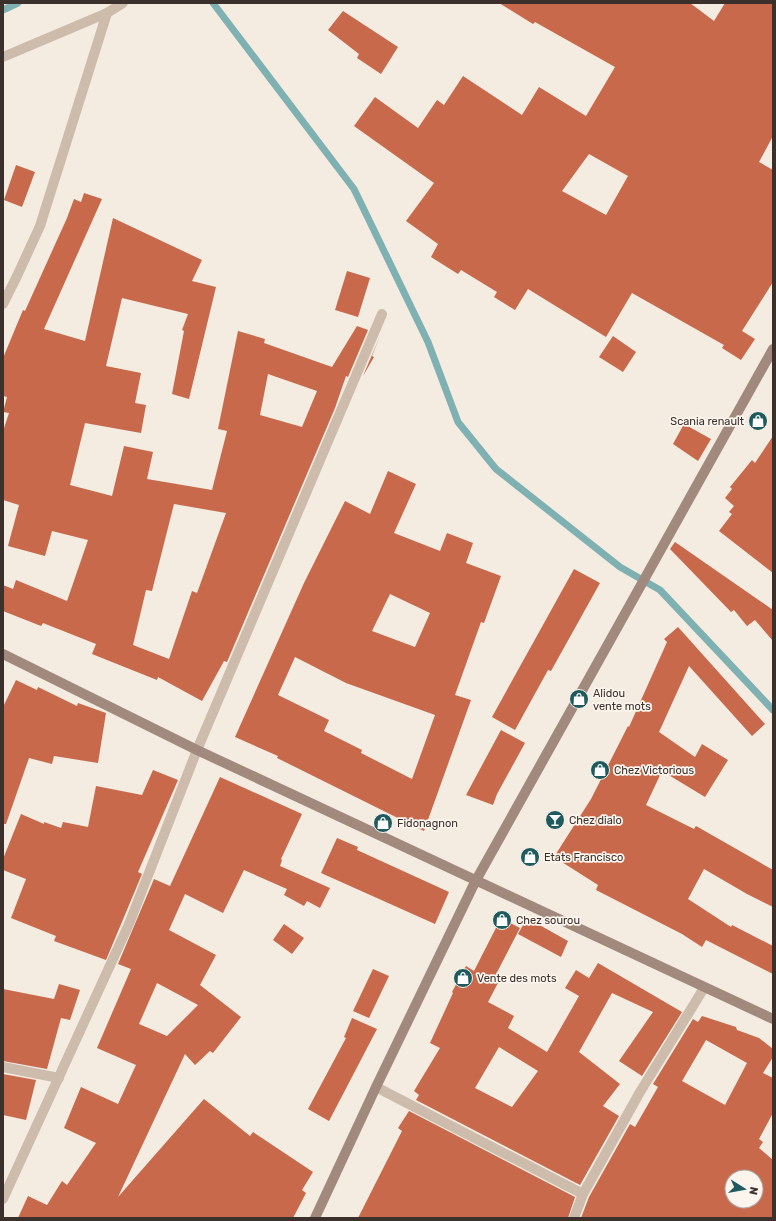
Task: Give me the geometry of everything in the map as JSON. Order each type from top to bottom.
[{"type":"street","points":[[3,56],[107,13],[123,3]]},
{"type":"street","points":[[3,304],[40,226],[107,13]]},
{"type":"street","points":[[3,1199],[130,924],[197,750],[382,314]]},
{"type":"street","points":[[314,1218],[475,882],[773,350]]},
{"type":"street","points":[[3,654],[197,750],[475,882],[773,1019]]},
{"type":"street","points":[[574,1218],[583,1194],[640,1092],[704,988]]},
{"type":"street","points":[[3,1067],[59,1078]]},
{"type":"street","points":[[376,1087],[583,1194]]},
{"type":"building","points":[[499,3],[690,3],[714,21],[725,3],[773,3],[773,136],[759,162],[773,170],[773,282],[742,331],[755,339],[741,360],[722,348],[724,345],[632,293],[606,337],[528,289],[515,310],[494,297],[497,292],[461,270],[458,274],[431,257],[438,244],[406,221],[434,183],[354,126],[375,97],[418,128],[437,100],[444,105],[463,76],[522,115],[539,87],[586,116],[615,67],[535,22],[533,24]],"holes":[[[589,154],[628,176],[606,215],[562,191]]]},
{"type":"building","points":[[343,11],[398,47],[381,74],[357,58],[359,54],[328,30]]},
{"type":"building","points":[[16,165],[35,172],[22,207],[4,200]]},
{"type":"building","points":[[84,193],[102,199],[44,329],[85,341],[113,218],[202,260],[192,281],[216,287],[189,399],[172,394],[184,331],[182,330],[188,314],[122,298],[106,366],[141,373],[135,403],[146,405],[141,433],[85,423],[70,485],[112,496],[124,446],[153,452],[147,479],[212,490],[227,431],[218,429],[238,331],[265,339],[264,343],[332,367],[357,326],[368,330],[348,377],[346,376],[335,408],[227,662],[224,661],[202,701],[158,677],[157,680],[92,654],[96,644],[43,623],[41,626],[3,611],[3,585],[13,589],[16,580],[67,601],[88,540],[52,531],[45,556],[8,546],[19,505],[3,500],[3,431],[9,413],[3,412],[7,397],[3,396],[3,358],[23,310],[25,311],[67,218],[74,199],[81,202]],"holes":[[[268,374],[317,391],[302,427],[260,415]],[[174,504],[226,513],[197,593],[192,591],[169,659],[133,645],[146,590],[152,591]]]},
{"type":"building","points":[[347,271],[370,278],[358,317],[335,310]]},
{"type":"building","points":[[380,336],[372,356],[374,357],[363,376]]},
{"type":"building","points":[[613,336],[636,352],[623,372],[599,357]]},
{"type":"building","points":[[684,424],[711,439],[698,461],[673,444]]},
{"type":"building","points":[[773,436],[773,573],[719,531],[732,514],[729,512],[734,506],[725,498],[732,489],[730,487],[752,460],[755,463]]},
{"type":"building","points":[[388,471],[416,484],[394,533],[440,551],[447,533],[473,543],[466,563],[501,576],[484,623],[481,622],[455,695],[471,700],[424,831],[277,758],[278,756],[235,737],[304,583],[345,501],[370,514]],"holes":[[[390,594],[430,613],[415,647],[372,631]],[[295,657],[346,683],[435,715],[412,779],[361,753],[362,750],[324,731],[329,720],[278,695]]]},
{"type":"building","points":[[675,542],[773,610],[773,641],[755,620],[747,626],[734,610],[731,612],[670,549]]},
{"type":"building","points":[[574,569],[600,583],[551,671],[548,670],[515,730],[492,717]]},
{"type":"building","points":[[678,627],[765,724],[752,736],[689,666],[659,732],[695,757],[702,744],[728,760],[705,797],[662,771],[646,805],[694,829],[696,826],[773,870],[773,907],[704,869],[688,899],[731,927],[732,925],[773,946],[773,974],[706,940],[702,947],[682,934],[596,890],[598,885],[554,857],[591,799],[628,726],[629,727],[667,642],[664,639]]},
{"type":"building","points":[[16,680],[37,690],[38,687],[77,706],[78,703],[106,713],[98,763],[54,756],[52,764],[29,758],[6,824],[3,824],[3,707]]},
{"type":"building","points":[[501,730],[525,743],[497,794],[493,805],[466,795]]},
{"type":"building","points":[[153,770],[178,780],[138,872],[142,874],[106,960],[54,941],[56,936],[11,918],[26,879],[3,870],[3,859],[21,814],[44,824],[44,822],[61,828],[63,822],[88,827],[96,786],[142,795]]},
{"type":"building","points":[[220,777],[302,814],[281,859],[280,866],[330,888],[320,908],[307,901],[304,906],[284,895],[287,889],[244,870],[223,913],[185,894],[169,930],[216,955],[200,985],[241,1017],[213,1053],[210,1051],[195,1065],[185,1054],[118,1197],[204,1099],[250,1136],[253,1132],[313,1172],[302,1190],[306,1193],[293,1218],[18,1218],[28,1196],[47,1205],[62,1181],[67,1185],[96,1143],[64,1128],[81,1087],[118,1104],[136,1065],[97,1048],[131,969],[118,964],[154,879],[170,886]],"holes":[[[157,983],[198,1005],[167,1036],[139,1024]]]},
{"type":"building","points":[[337,838],[358,847],[357,850],[449,892],[435,924],[321,873]]},
{"type":"building","points":[[501,918],[520,928],[493,980],[498,983],[488,1002],[514,1016],[508,1028],[547,1052],[579,996],[565,988],[576,970],[589,978],[598,963],[682,1012],[642,1076],[619,1061],[653,1012],[612,993],[579,1052],[620,1084],[603,1106],[619,1116],[580,1185],[416,1100],[419,1095],[414,1091],[440,1048],[430,1043],[453,993],[452,992],[466,966],[474,971]],"holes":[[[499,1047],[538,1071],[512,1107],[475,1088]]]},
{"type":"building","points":[[527,918],[568,941],[561,957],[518,934]]},
{"type":"building","points":[[284,924],[304,938],[292,954],[273,940]]},
{"type":"building","points":[[373,969],[389,976],[369,1018],[353,1011]]},
{"type":"building","points":[[59,984],[80,990],[70,1020],[61,1018],[47,1069],[3,1061],[3,989],[54,999]]},
{"type":"building","points":[[702,1016],[736,1027],[737,1030],[759,1038],[773,1049],[773,1057],[763,1073],[773,1078],[773,1113],[759,1139],[763,1142],[759,1148],[773,1160],[773,1218],[581,1218],[589,1197],[630,1124],[635,1127],[658,1087],[653,1084],[693,1019],[698,1022]],"holes":[[[706,1040],[747,1063],[725,1105],[682,1081]]]},
{"type":"building","points":[[352,1018],[377,1029],[329,1121],[308,1109],[346,1038],[344,1037]]},
{"type":"building","points":[[3,1074],[36,1080],[26,1120],[3,1115]]},
{"type":"building","points":[[409,1111],[575,1197],[568,1218],[358,1218],[402,1131],[398,1128]]},
{"type":"waterway","points":[[3,10],[18,3]]},
{"type":"waterway","points":[[213,3],[354,189],[428,342],[458,422],[496,469],[620,567],[660,590],[773,710]]},
{"type":"place","name":"Scania renault","points":[[758,421]]},
{"type":"place","name":"Alidou vente mots","points":[[579,699]]},
{"type":"place","name":"Chez Victorious","points":[[600,770]]},
{"type":"place","name":"Chez dialo","points":[[555,820]]},
{"type":"place","name":"Fidonagnon","points":[[383,823]]},
{"type":"place","name":"Etats Francisco","points":[[530,857]]},
{"type":"place","name":"Chez sourou","points":[[502,920]]},
{"type":"place","name":"Vente des mots","points":[[463,978]]}]
